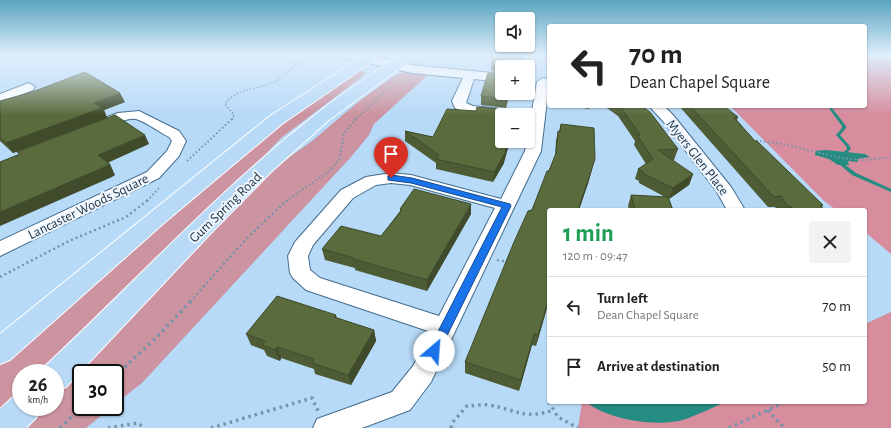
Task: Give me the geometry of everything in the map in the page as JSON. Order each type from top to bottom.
[{"type":"main road","points":[[0,351],[150,223],[276,120],[304,100],[345,75]]},
{"type":"main road","name":"Gum Spring Road","points":[[64,368],[215,214],[286,148],[335,109],[389,75]]},
{"type":"main road","points":[[3,428],[16,416]]},
{"type":"street","points":[[495,77],[470,75],[459,101],[460,105],[470,110],[495,113]]},
{"type":"street","points":[[535,108],[540,82]]},
{"type":"street","points":[[0,99],[29,87]]},
{"type":"street","name":"Myers Glen Place","points":[[658,108],[668,118],[725,190],[735,208]]},
{"type":"street","name":"Lancaster Woods Square","points":[[0,249],[153,175],[174,153],[179,142],[177,137],[142,115],[132,114],[120,117],[79,133]]},
{"type":"street","points":[[324,422],[369,414],[401,401],[422,374],[507,206],[533,151],[533,148]]},
{"type":"street","points":[[446,327],[314,284],[300,273],[298,256],[301,249],[305,242],[347,194],[372,181],[391,178],[412,180],[507,206]]},
{"type":"path","points":[[124,368],[154,340],[219,272],[247,238],[290,198],[330,171],[340,158],[344,133],[394,75]]},
{"type":"path","points":[[745,140],[778,143],[815,153],[857,160],[891,157]]},
{"type":"path","points":[[493,259],[514,264]]},
{"type":"path","points":[[211,428],[312,398],[324,422]]},
{"type":"path","points":[[550,404],[558,418],[578,428]]},
{"type":"path","points":[[729,428],[781,404]]},
{"type":"path","points":[[451,428],[452,423],[467,406],[487,405],[504,408],[520,414],[538,415],[554,410]]},
{"type":"path","points":[[768,410],[784,428]]},
{"type":"path","points":[[60,428],[73,416]]},
{"type":"path","points":[[108,428],[138,423],[144,428]]},
{"type":"shaded area","points":[[352,75],[364,75],[281,138],[246,175],[53,364],[12,364],[12,404],[0,415],[0,365],[16,349],[257,141]]},
{"type":"shaded area","points":[[395,75],[428,75],[374,124],[369,135],[351,157],[142,383],[124,397],[124,364],[83,364],[135,311],[202,238],[278,165],[312,141],[358,102]]},
{"type":"shaded area","points":[[867,75],[891,75],[891,254],[867,234],[867,208],[833,208],[823,200],[732,108],[867,108]]},
{"type":"shaded area","points":[[826,150],[865,154],[870,157],[857,159],[858,162],[848,161],[849,165],[838,165],[829,159],[815,155],[815,151]]},
{"type":"shaded area","points":[[891,312],[891,428],[578,428],[582,404],[867,404],[867,323]]},
{"type":"shaded area","points":[[72,376],[72,416],[101,416],[86,428],[19,428],[32,416],[64,416],[64,384]]},
{"type":"shaded area","points":[[589,404],[721,404],[686,419],[662,423],[634,421],[620,418],[607,414]]},
{"type":"building","points":[[77,75],[90,75],[120,93],[94,103],[102,108],[6,143],[0,137],[0,101],[32,92]]},
{"type":"building","points":[[487,75],[495,75],[495,98],[481,96]]},
{"type":"building","points":[[477,107],[495,108],[495,148],[506,148],[494,172],[436,159],[439,155],[405,131],[433,137],[447,109],[476,111]]},
{"type":"building","points":[[622,108],[645,108],[650,112],[678,149],[658,150],[693,174],[673,188],[642,173],[644,172],[638,169],[653,159],[637,135],[640,135]]},
{"type":"building","points":[[692,108],[727,108],[738,117],[734,118],[755,141],[757,141],[823,205],[820,206],[822,208],[792,208],[787,206],[781,196],[774,197]]},
{"type":"building","points":[[115,115],[145,135],[98,155],[110,164],[107,166],[0,212],[0,162],[20,154],[17,152]]},
{"type":"building","points":[[561,124],[594,128],[595,159],[579,208],[547,208],[547,305],[538,335],[534,334],[521,380],[465,362],[514,242],[528,211],[532,210],[547,171],[549,171],[556,153],[558,131],[560,132]]},
{"type":"building","points":[[414,189],[471,204],[427,280],[322,249],[341,226],[381,236],[402,210],[400,209]]},
{"type":"building","points":[[631,195],[668,197],[672,208],[634,208]]},
{"type":"building","points":[[277,296],[336,315],[334,317],[374,330],[348,375],[312,363],[314,359],[277,347],[275,350],[262,345],[265,341],[246,334]]},
{"type":"waterway","points":[[831,109],[844,126],[838,135],[849,149],[840,157],[841,163],[854,174],[891,191]]},
{"type":"route","points":[[391,178],[412,180],[507,206],[434,351]]}]
